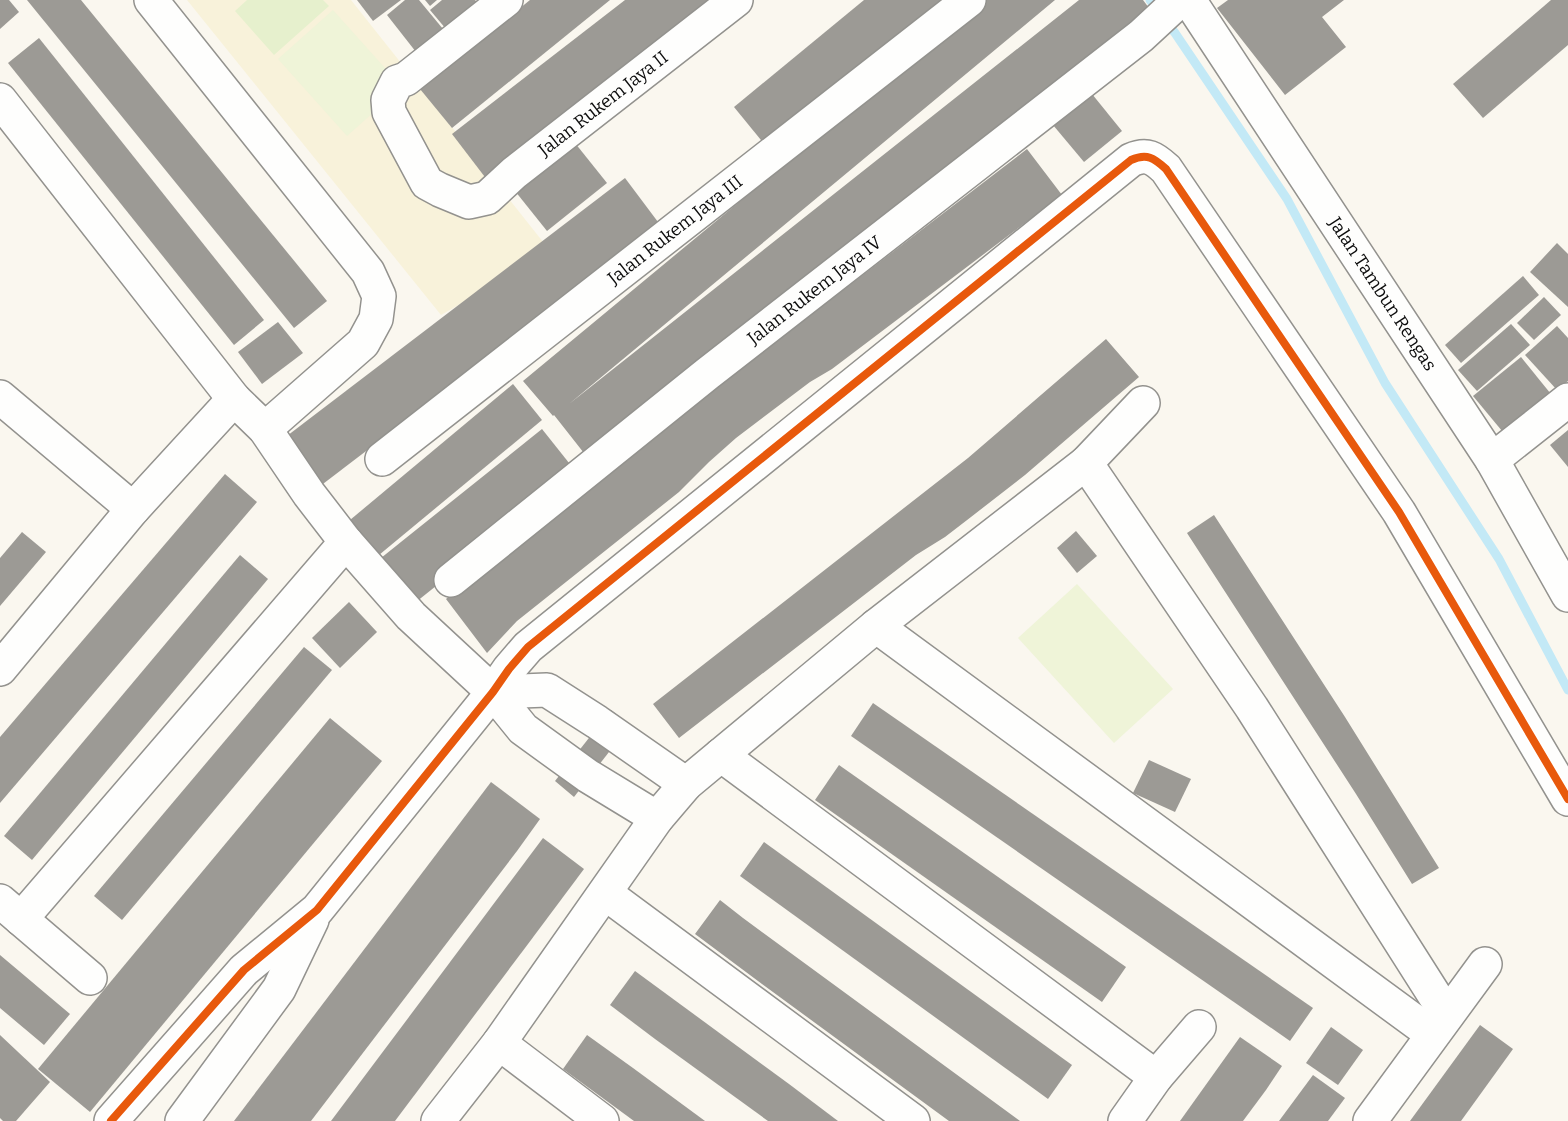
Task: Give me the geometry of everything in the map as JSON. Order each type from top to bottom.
[{"type":"street","points":[[151,0],[368,272],[379,296],[376,319],[363,344],[265,429]]},
{"type":"street","name":"Jalan Rukem Jaya II","points":[[498,2],[406,79],[397,82],[388,100],[389,112],[427,183],[469,202],[487,198],[514,172],[736,0]]},
{"type":"street","name":"Jalan Rukem Jaya III","points":[[382,459],[969,0]]},
{"type":"street","name":"Jalan Tambun Rengas","points":[[1176,6],[1492,460],[1568,595]]},
{"type":"street","name":"Jalan Rukem Jaya IV","points":[[451,580],[707,374],[1176,6]]},
{"type":"street","points":[[0,100],[234,399],[265,429],[309,494],[346,542],[411,616],[493,692],[523,729],[588,776],[657,818]]},
{"type":"street","points":[[111,1121],[244,970],[317,910],[493,692],[508,669],[528,647],[1131,160],[1142,156],[1151,157],[1166,169],[1399,512],[1568,799]]},
{"type":"street","points":[[0,397],[133,509]]},
{"type":"street","points":[[0,669],[133,509],[234,399]]},
{"type":"street","points":[[1492,460],[1568,400]]},
{"type":"street","points":[[438,1121],[499,1043],[657,818],[686,784],[876,626],[1086,463],[1143,403]]},
{"type":"street","points":[[1086,463],[1252,708],[1439,1025]]},
{"type":"street","points":[[90,978],[10,910],[346,542]]},
{"type":"street","points":[[876,626],[1439,1025]]},
{"type":"street","points":[[493,692],[548,690],[686,784]]},
{"type":"street","points":[[721,756],[1156,1077]]},
{"type":"street","points":[[605,893],[913,1121]]},
{"type":"street","points":[[182,1121],[279,989],[317,910]]},
{"type":"street","points":[[1370,1121],[1485,964]]},
{"type":"street","points":[[1125,1121],[1156,1077],[1199,1027]]},
{"type":"street","points":[[499,1043],[602,1121]]},
{"type":"shaded area","points":[[187,0],[351,0],[551,252],[441,315]]},
{"type":"green space","points":[[247,0],[323,0],[329,6],[274,55],[235,11]]},
{"type":"green space","points":[[333,10],[402,87],[347,136],[278,59]]},
{"type":"green space","points":[[1077,584],[1173,689],[1114,743],[1018,638]]},
{"type":"building","points":[[0,0],[9,0],[19,12],[0,29]]},
{"type":"building","points":[[27,0],[81,0],[327,301],[294,328]]},
{"type":"building","points":[[357,0],[401,0],[373,21]]},
{"type":"building","points":[[405,0],[419,0],[443,29],[416,52],[387,15]]},
{"type":"building","points":[[425,0],[437,0],[430,6]]},
{"type":"building","points":[[442,0],[475,0],[482,8],[451,35],[430,10]]},
{"type":"building","points":[[530,0],[610,0],[452,128],[420,89]]},
{"type":"building","points":[[625,0],[732,0],[491,185],[452,134]]},
{"type":"building","points":[[864,0],[943,0],[765,145],[734,107]]},
{"type":"building","points":[[983,0],[1055,0],[569,404],[1079,0],[1143,0],[1155,16],[591,462],[554,415],[523,381]]},
{"type":"building","points":[[1228,0],[1344,0],[1322,17],[1346,47],[1285,95],[1217,8]]},
{"type":"building","points":[[1551,0],[1568,0],[1568,45],[1483,118],[1453,84]]},
{"type":"building","points":[[39,38],[264,320],[234,345],[8,63]]},
{"type":"building","points":[[1092,94],[1122,131],[1084,162],[1053,125]]},
{"type":"building","points":[[571,138],[607,183],[547,231],[511,186]]},
{"type":"building","points":[[1027,149],[1062,195],[832,369],[810,382],[736,438],[679,492],[517,621],[487,653],[446,599],[478,570]]},
{"type":"building","points":[[625,178],[661,226],[315,490],[279,442]]},
{"type":"building","points":[[1557,243],[1568,254],[1568,307],[1530,272]]},
{"type":"building","points":[[1523,276],[1539,295],[1461,363],[1445,345]]},
{"type":"building","points":[[1544,297],[1561,315],[1534,340],[1517,323]]},
{"type":"building","points":[[278,322],[303,353],[262,384],[238,352]]},
{"type":"building","points":[[1511,324],[1530,345],[1477,391],[1458,370]]},
{"type":"building","points":[[1557,326],[1568,338],[1568,381],[1557,390],[1525,355]]},
{"type":"building","points":[[1106,339],[1139,377],[1025,475],[945,537],[916,555],[679,738],[653,704],[968,458]]},
{"type":"building","points":[[1521,357],[1559,404],[1512,443],[1473,396]]},
{"type":"building","points":[[513,384],[542,420],[379,555],[350,520]]},
{"type":"building","points":[[542,429],[577,473],[416,602],[381,558]]},
{"type":"building","points":[[1568,430],[1568,467],[1550,445]]},
{"type":"building","points":[[225,474],[257,502],[0,803],[0,737]]},
{"type":"building","points":[[1214,515],[1345,717],[1439,868],[1412,884],[1187,533]]},
{"type":"building","points":[[1076,531],[1097,556],[1077,573],[1057,548]]},
{"type":"building","points":[[22,532],[46,552],[0,606],[0,558]]},
{"type":"building","points":[[240,555],[268,579],[32,860],[4,836]]},
{"type":"building","points":[[349,602],[377,632],[340,668],[312,638]]},
{"type":"building","points":[[304,647],[332,670],[122,920],[94,896]]},
{"type":"building","points":[[873,703],[1313,1008],[1290,1041],[851,736]]},
{"type":"building","points":[[611,710],[630,725],[574,797],[555,781]]},
{"type":"building","points":[[330,718],[382,761],[90,1112],[38,1069]]},
{"type":"building","points":[[1149,760],[1191,779],[1175,812],[1133,793]]},
{"type":"building","points":[[839,765],[1126,967],[1102,1002],[815,800]]},
{"type":"building","points":[[491,782],[540,819],[517,851],[311,1121],[234,1121]]},
{"type":"building","points":[[543,838],[584,869],[525,948],[395,1121],[331,1121]]},
{"type":"building","points":[[764,842],[1072,1065],[1048,1099],[740,876]]},
{"type":"building","points":[[720,900],[1020,1121],[949,1121],[762,984],[695,934]]},
{"type":"building","points":[[0,955],[70,1014],[44,1045],[0,1008]]},
{"type":"building","points":[[635,971],[838,1121],[768,1121],[655,1039],[610,1005]]},
{"type":"building","points":[[1480,1025],[1513,1049],[1461,1121],[1410,1121]]},
{"type":"building","points":[[1331,1027],[1363,1050],[1338,1085],[1306,1063]]},
{"type":"building","points":[[0,1035],[50,1082],[16,1121],[3,1121],[0,1118]]},
{"type":"building","points":[[587,1035],[705,1121],[634,1121],[563,1069]]},
{"type":"building","points":[[1240,1037],[1282,1066],[1266,1090],[1243,1121],[1180,1121]]},
{"type":"building","points":[[1313,1075],[1345,1098],[1328,1121],[1279,1121]]},
{"type":"waterway","points":[[1150,0],[1175,33],[1287,199],[1385,383],[1499,559],[1568,690]]},
{"type":"cycle path","points":[[111,1121],[244,970],[317,910],[528,647],[1131,160],[1137,158],[1150,158],[1166,169],[1399,512],[1568,799]]}]
